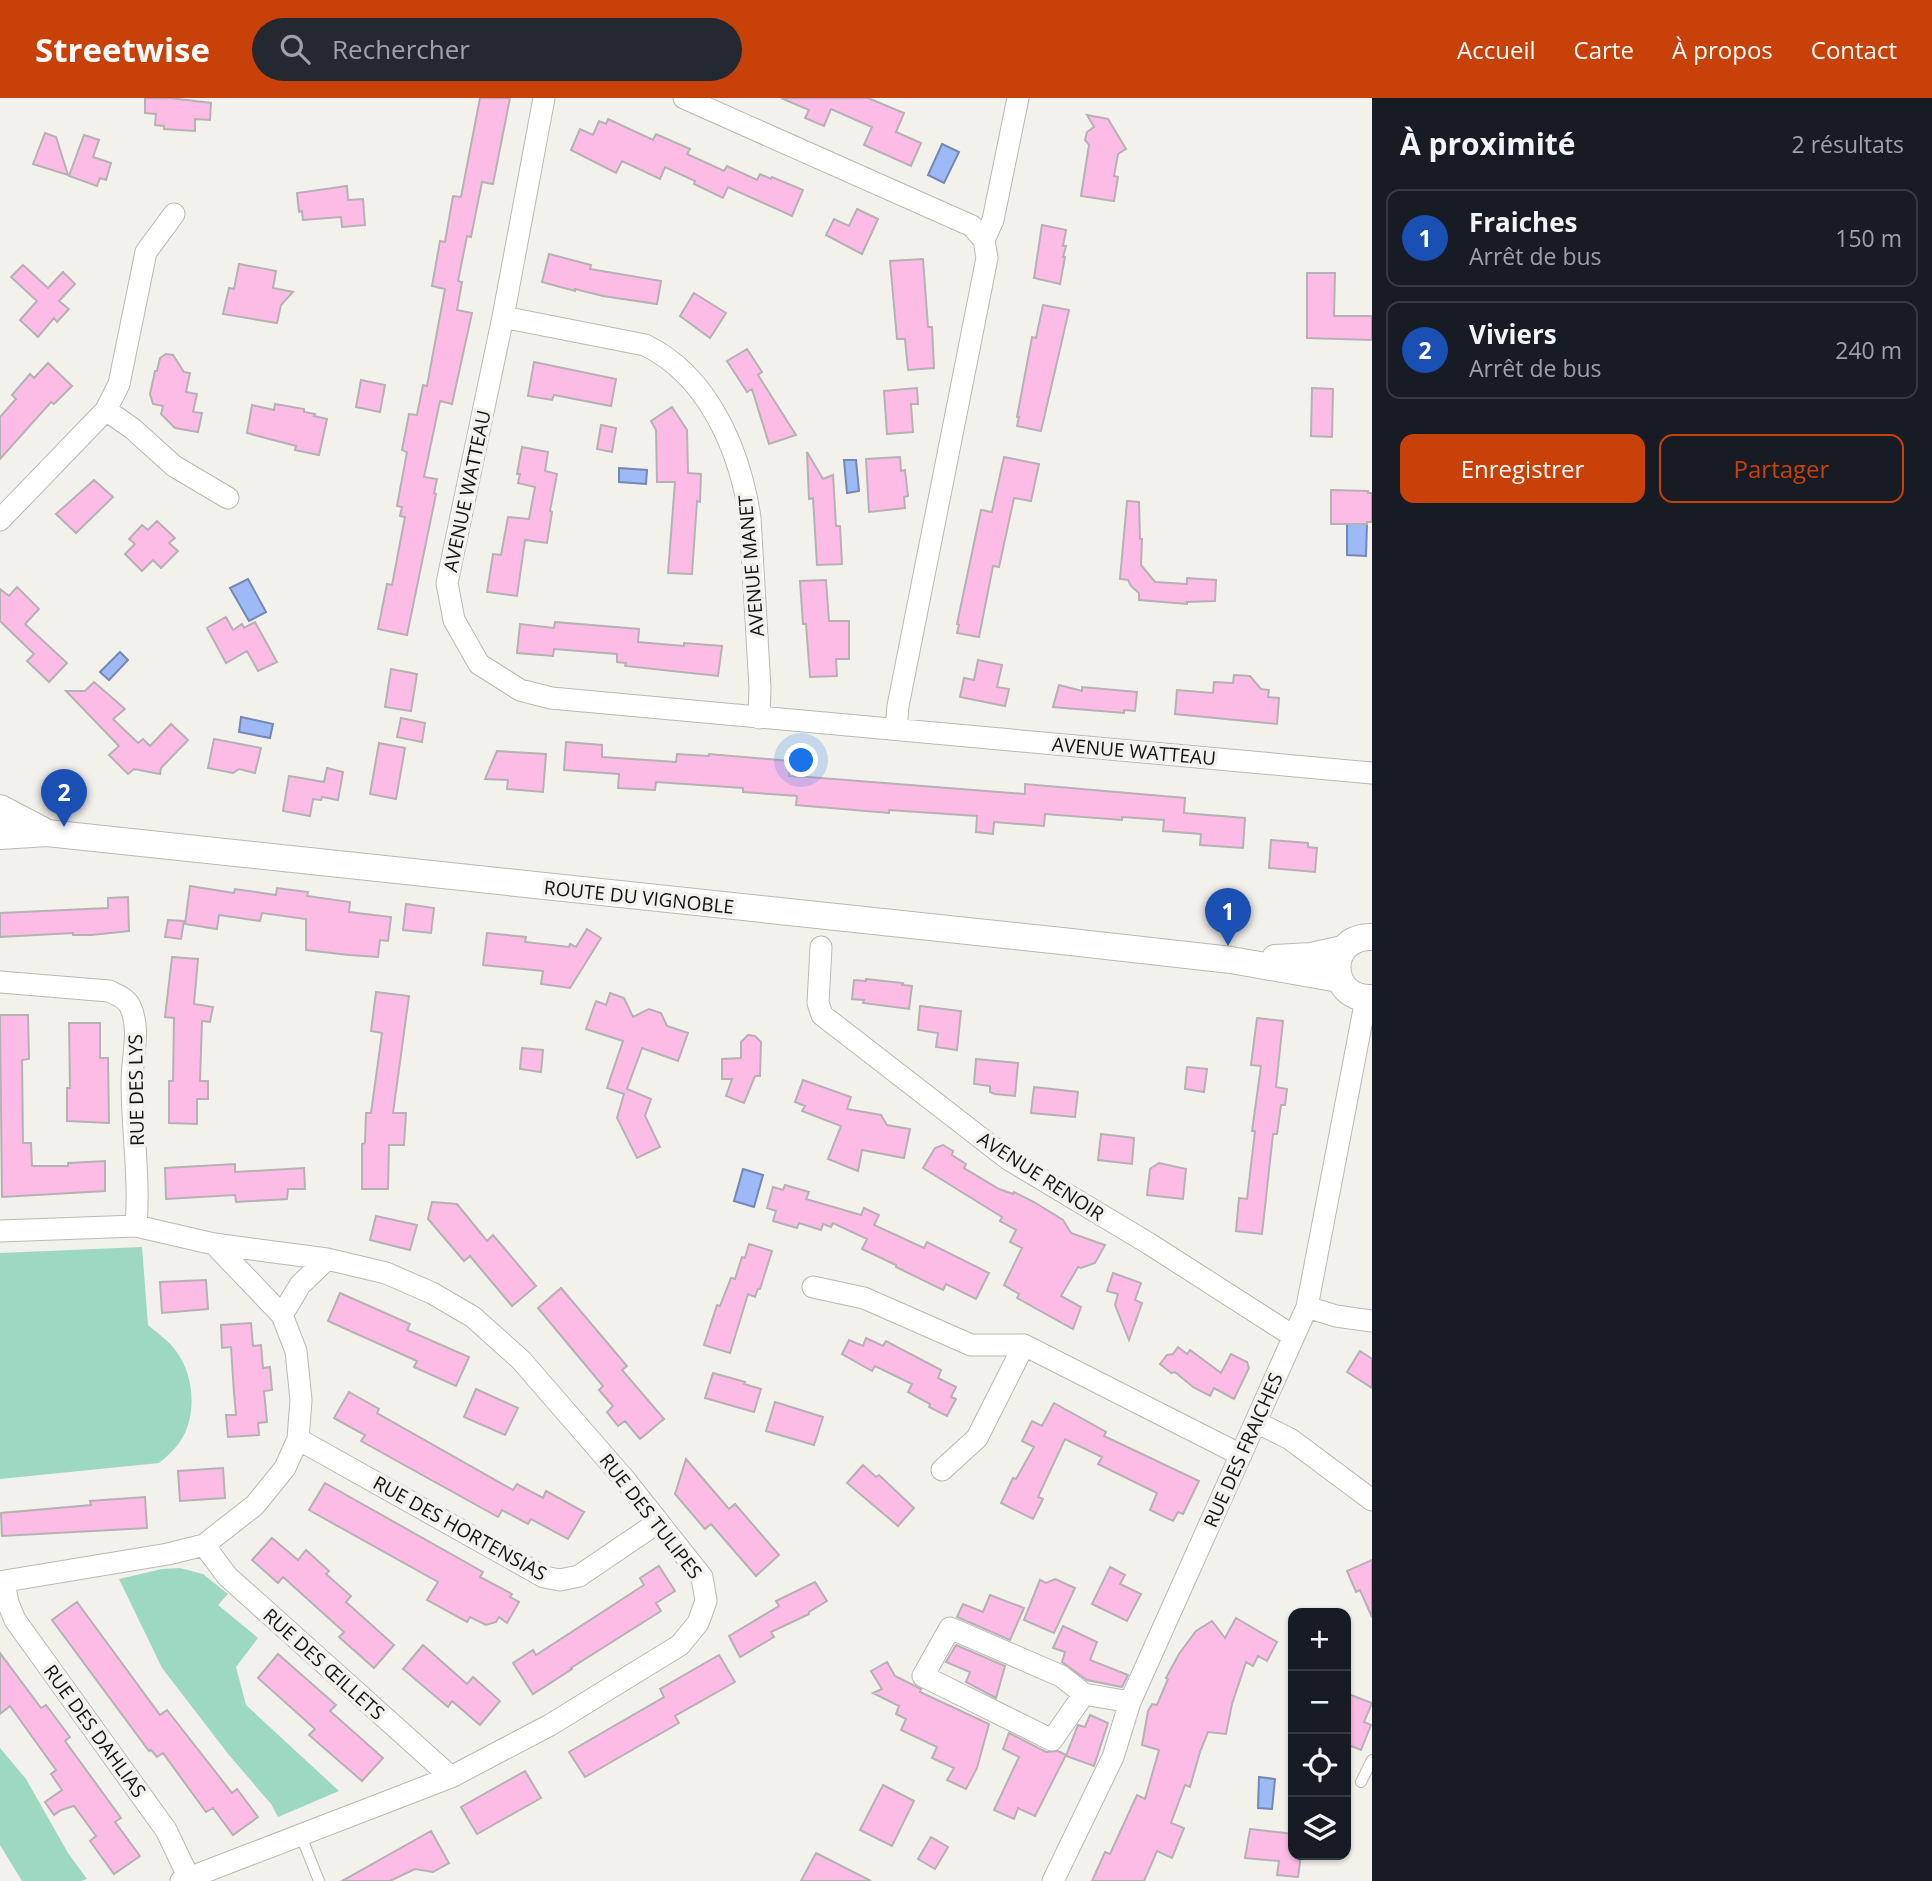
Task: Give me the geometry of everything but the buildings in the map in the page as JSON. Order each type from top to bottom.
[{"type":"street","name":"AVENUE WATTEAU","points":[[544,98],[503,317],[447,583],[454,621],[480,664],[520,690],[551,698],[1372,774]]},
{"type":"street","points":[[684,98],[972,226],[984,240],[987,258],[896,729]]},
{"type":"street","points":[[984,240],[992,220],[1018,98]]},
{"type":"street","points":[[0,520],[106,410],[119,384],[146,252],[174,214]]},
{"type":"street","name":"AVENUE MANET","points":[[503,317],[645,345],[665,355],[693,382],[728,436],[740,470],[750,517],[760,688],[759,718]]},
{"type":"street","points":[[106,410],[132,429],[174,467],[228,498]]},
{"type":"street","name":"ROUTE DU VIGNOBLE","points":[[0,808],[47,833]]},
{"type":"street","name":"ROUTE DU VIGNOBLE","points":[[0,836],[47,833],[1231,960],[1339,979]]},
{"type":"street","name":"ROUTE DU VIGNOBLE","points":[[1231,960],[1311,956],[1343,949],[1359,938],[1372,936]]},
{"type":"street","name":"AVENUE RENOIR","points":[[821,947],[818,1003],[822,1016],[1008,1159],[1148,1243],[1293,1336]]},
{"type":"street","points":[[1343,949],[1338,960],[1339,979],[1350,992],[1369,998]]},
{"type":"street","name":"RUE DES LYS","points":[[0,982],[109,991],[130,1004],[135,1021],[132,1081],[139,1191],[136,1227]]},
{"type":"street","name":"RUE DES FRAICHES","points":[[1053,1881],[1113,1757],[1130,1702],[1307,1307],[1369,998]]},
{"type":"street","name":"RUE DES TULIPES","points":[[0,1231],[136,1227],[214,1244],[327,1259],[386,1273],[432,1293],[473,1318],[521,1360],[626,1481],[702,1577],[706,1601],[698,1623],[680,1645],[550,1726],[451,1777],[185,1880]]},
{"type":"street","points":[[2,1582],[168,1554],[204,1545],[255,1505],[285,1468],[298,1439],[302,1400],[296,1351],[282,1315],[214,1244]]},
{"type":"street","points":[[282,1315],[300,1285],[327,1259]]},
{"type":"street","points":[[813,1287],[864,1298],[971,1345],[1024,1345],[1241,1455]]},
{"type":"street","points":[[1307,1307],[1336,1316],[1372,1321]]},
{"type":"street","points":[[942,1470],[977,1438],[1024,1345]]},
{"type":"street","points":[[1256,1422],[1290,1439],[1372,1500]]},
{"type":"street","name":"RUE DES HORTENSIAS","points":[[298,1439],[544,1577],[561,1580],[579,1576],[657,1523]]},
{"type":"street","name":"RUE DES ŒILLETS","points":[[204,1545],[227,1576],[451,1777]]},
{"type":"street","name":"RUE DES DAHLIAS","points":[[2,1582],[15,1620],[166,1830],[185,1880]]},
{"type":"street","points":[[1084,1694],[1052,1740],[923,1676],[950,1628],[1061,1676],[1084,1694],[1130,1702]]},
{"type":"lane","points":[[1361,1782],[1372,1760]]},
{"type":"lane","points":[[301,1836],[319,1881]]},
{"type":"green space","points":[[142,1247],[148,1325],[176,1351],[188,1374],[191,1387],[191,1413],[182,1438],[159,1463],[0,1479],[0,1253]]},
{"type":"green space","points":[[180,1568],[203,1574],[228,1594],[218,1605],[258,1638],[236,1667],[246,1705],[339,1791],[278,1817],[271,1804],[229,1755],[162,1668],[119,1579],[162,1569]]},
{"type":"green space","points":[[0,1748],[26,1779],[68,1853],[87,1879],[22,1881],[0,1845]]},
{"type":"water","points":[[942,144],[959,152],[944,183],[928,175]]},
{"type":"water","points":[[844,460],[856,460],[859,491],[847,493]]},
{"type":"water","points":[[619,468],[647,470],[646,484],[619,482]]},
{"type":"water","points":[[1347,524],[1367,524],[1366,556],[1347,555]]},
{"type":"water","points":[[248,579],[266,612],[249,621],[230,588]]},
{"type":"water","points":[[120,652],[128,660],[109,680],[100,672]]},
{"type":"water","points":[[241,717],[273,724],[270,738],[239,732]]},
{"type":"water","points":[[743,1169],[763,1175],[754,1207],[734,1201]]},
{"type":"water","points":[[1259,1777],[1275,1779],[1272,1809],[1258,1808]]},
{"type":"place","name":"Viviers","points":[[64,827]]},
{"type":"place","name":"Fraiches","points":[[1228,946]]}]
